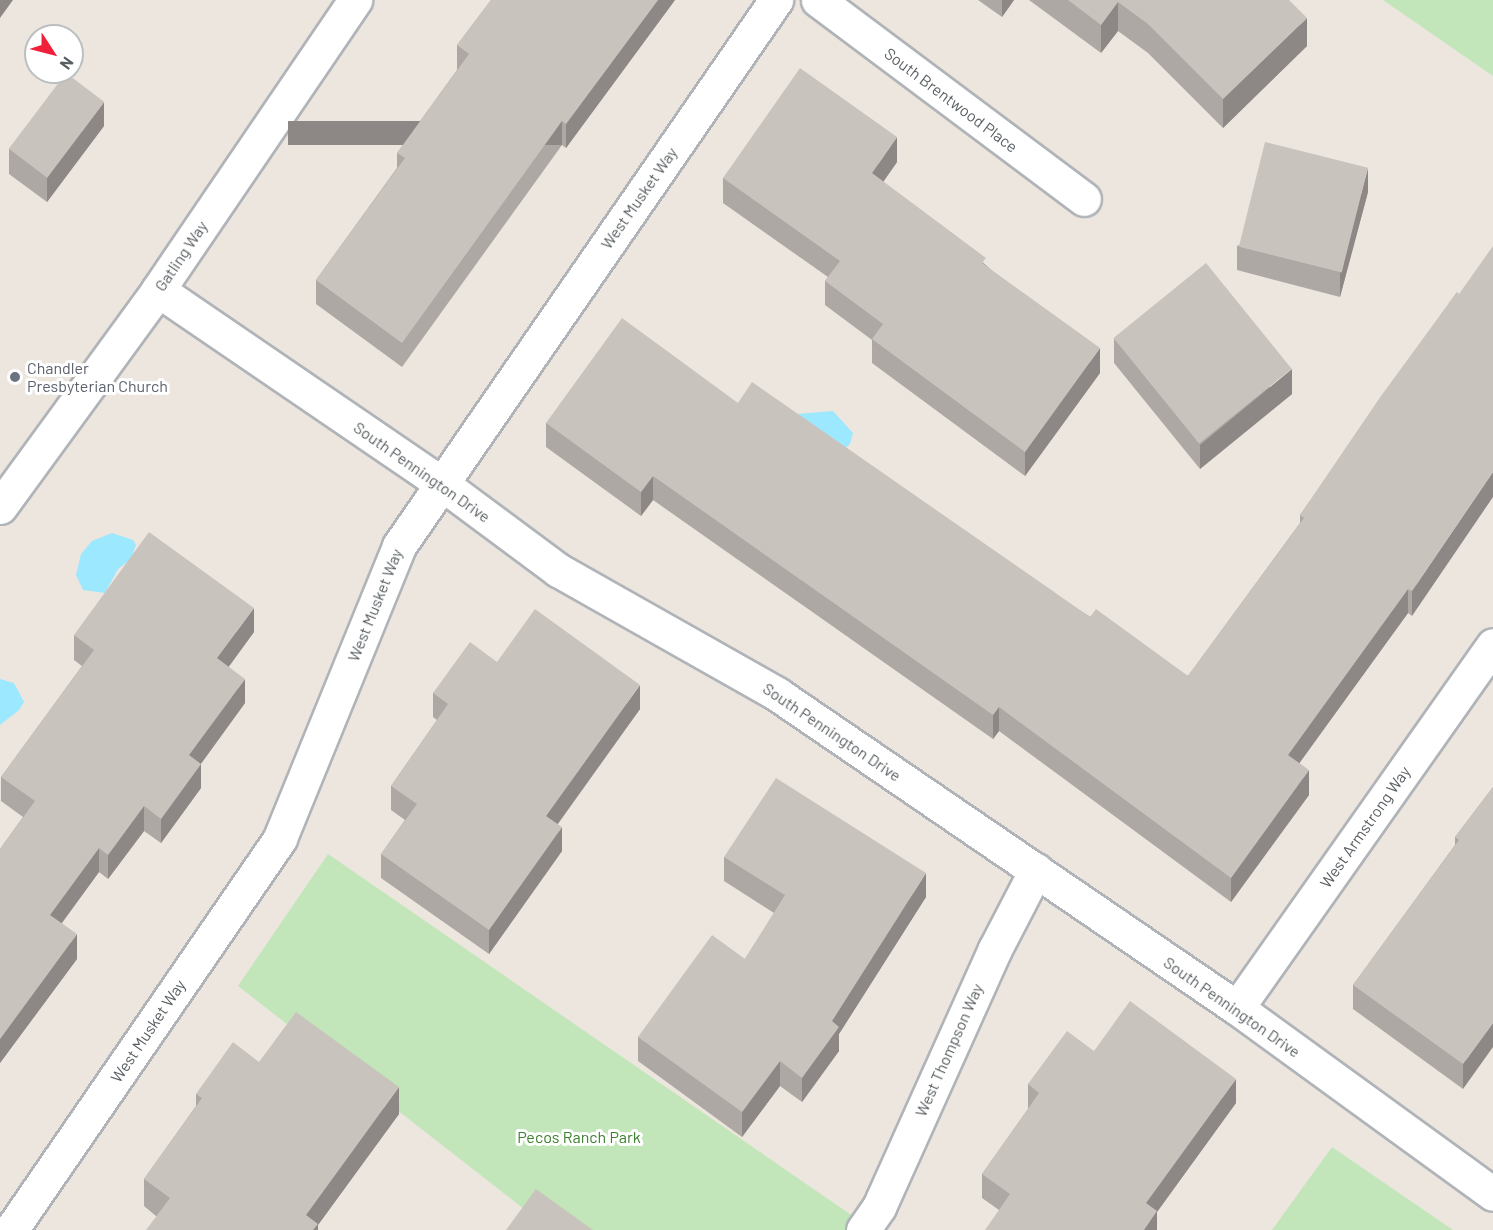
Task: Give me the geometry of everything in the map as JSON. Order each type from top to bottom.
[{"type":"street","name":"Gatling Way","points":[[0,507],[158,290],[355,0]]},
{"type":"street","name":"West Musket Way","points":[[11,1230],[280,838],[399,546],[776,0]]},
{"type":"street","name":"South Brentwood Place","points":[[818,0],[1084,199]]},
{"type":"street","name":"South Pennington Drive","points":[[158,290],[441,483],[558,570],[777,694],[1237,1008],[1493,1194]]},
{"type":"street","name":"West Armstrong Way","points":[[1237,1008],[1493,645]]},
{"type":"street","name":"West Thompson Way","points":[[863,1230],[879,1207],[994,949],[1036,870]]},
{"type":"green space","points":[[1383,0],[1493,0],[1493,76]]},
{"type":"green space","name":"Pecos Ranch Park","points":[[328,854],[873,1230],[551,1230],[238,986]]},
{"type":"green space","points":[[1332,1147],[1453,1230],[1272,1230]]},
{"type":"water","points":[[833,411],[853,433],[850,444],[843,450],[797,414]]},
{"type":"water","points":[[112,533],[133,540],[136,545],[131,559],[118,569],[105,593],[83,590],[76,575],[81,554],[92,541]]},
{"type":"water","points":[[0,679],[14,683],[24,702],[19,710],[0,725]]},
{"type":"building","points":[[491,0],[658,0],[566,124],[562,121],[402,343],[316,280],[405,158],[397,153],[469,54],[457,45]]},
{"type":"building","points":[[1068,0],[1289,0],[1307,18],[1223,99],[1148,24],[1118,2],[1101,25]]},
{"type":"building","points":[[800,68],[897,137],[872,173],[986,258],[982,263],[1100,348],[1025,452],[872,339],[883,324],[825,281],[840,261],[723,178]]},
{"type":"building","points":[[58,84],[81,84],[104,102],[47,178],[9,149]]},
{"type":"building","points":[[1265,142],[1368,168],[1342,272],[1239,247]]},
{"type":"building","points":[[1493,246],[1493,472],[1412,591],[1408,589],[1288,755],[1309,770],[1231,878],[999,707],[993,715],[653,476],[641,492],[546,423],[622,318],[738,403],[752,382],[1090,617],[1096,609],[1188,676],[1304,518],[1300,515],[1381,396]]},
{"type":"building","points":[[1206,263],[1292,369],[1199,444],[1114,338]]},
{"type":"building","points":[[149,532],[254,608],[217,658],[245,679],[189,755],[201,764],[161,819],[144,806],[108,855],[99,848],[50,915],[77,934],[0,1039],[0,849],[35,801],[1,777],[94,650],[74,635]]},
{"type":"building","points":[[535,609],[640,685],[546,816],[562,827],[489,930],[381,854],[417,804],[391,786],[448,704],[433,693],[470,642],[497,662]]},
{"type":"building","points":[[776,778],[926,873],[832,1021],[839,1027],[802,1078],[780,1061],[742,1112],[638,1037],[712,935],[745,959],[785,895],[724,857]]},
{"type":"building","points":[[1493,787],[1493,1023],[1463,1064],[1353,985],[1459,840],[1455,837]]},
{"type":"building","points":[[1130,1001],[1236,1079],[1146,1203],[1157,1211],[1144,1230],[985,1230],[1010,1194],[982,1174],[1039,1093],[1028,1084],[1067,1031],[1094,1051]]},
{"type":"building","points":[[296,1012],[399,1087],[306,1215],[318,1224],[313,1230],[146,1230],[170,1198],[144,1179],[202,1098],[196,1094],[233,1042],[259,1062]]},
{"type":"building","points":[[536,1189],[593,1230],[506,1230]]},
{"type":"place","name":"Chandler Presbyterian Church","points":[[15,377]]}]
